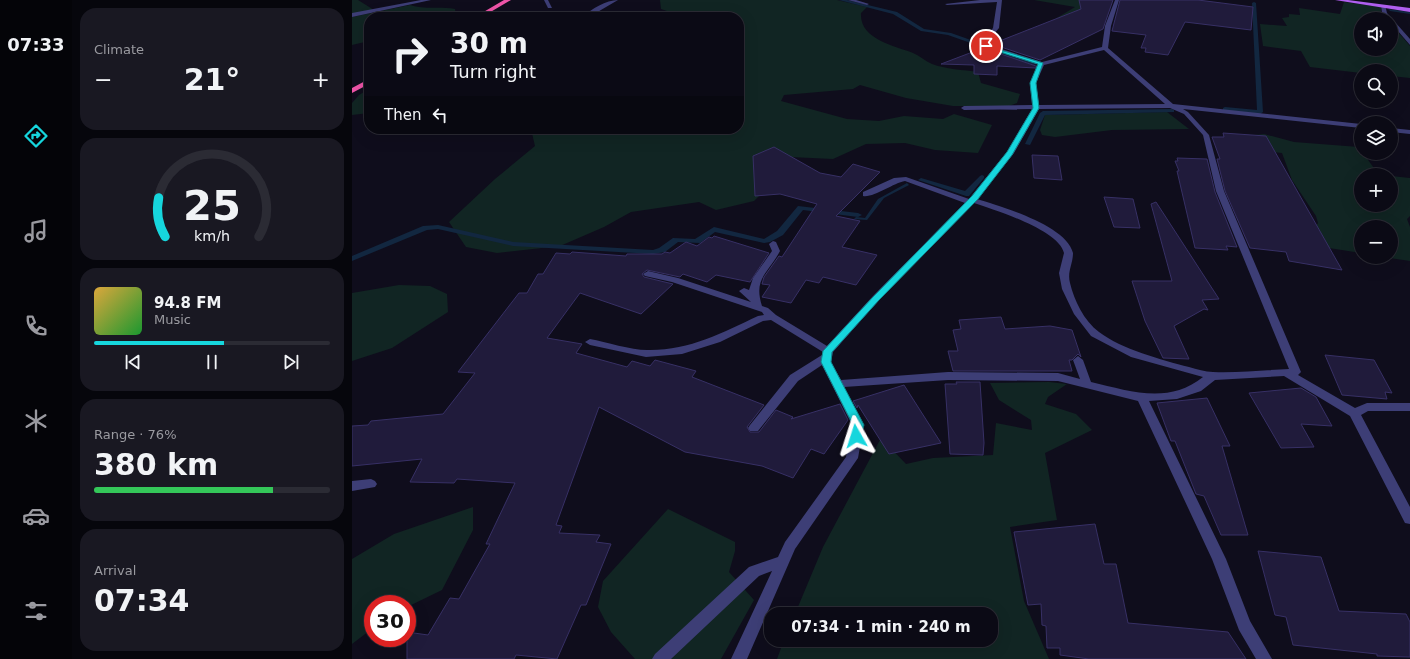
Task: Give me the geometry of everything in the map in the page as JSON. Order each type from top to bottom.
[{"type":"highway","points":[[487,12],[508,0]]},
{"type":"highway","points":[[352,91],[364,84]]},
{"type":"main road","points":[[1337,0],[1365,2],[1410,10]]},
{"type":"street","points":[[367,12],[429,0]]},
{"type":"street","points":[[546,0],[550,7]]},
{"type":"street","points":[[595,12],[606,3],[616,0]]},
{"type":"street","points":[[850,0],[867,4]]},
{"type":"street","points":[[947,4],[1000,0],[996,28],[985,41],[986,46],[1042,64],[1105,48]]},
{"type":"street","points":[[1105,48],[1108,26],[1116,0]]},
{"type":"street","points":[[1383,6],[1385,12]]},
{"type":"street","points":[[352,15],[364,13]]},
{"type":"street","points":[[1398,29],[1410,43]]},
{"type":"street","points":[[866,194],[897,180],[906,179],[972,201],[1004,209],[1054,234],[1068,249],[1068,258],[1064,272],[1064,285],[1072,304],[1095,334],[1129,352],[1212,376],[1248,373],[1286,374],[1296,372],[1220,191],[1206,135],[1186,113],[1171,106],[1105,48]]},
{"type":"street","points":[[754,428],[794,378],[827,354],[876,298],[972,201],[1010,153],[1036,108],[1033,83],[1042,64]]},
{"type":"street","points":[[964,108],[1171,106],[1354,125]]},
{"type":"street","points":[[1398,131],[1410,132]]},
{"type":"street","points":[[757,304],[754,286],[776,251],[773,244]]},
{"type":"street","points":[[648,274],[675,280],[757,304]]},
{"type":"street","points":[[744,291],[773,317],[827,354]]},
{"type":"street","points":[[590,342],[646,354],[669,353],[682,351],[716,340],[762,318],[773,317]]},
{"type":"street","points":[[740,659],[790,546],[852,458],[858,425],[826,362],[827,354]]},
{"type":"street","points":[[1078,360],[1087,384]]},
{"type":"street","points":[[1286,374],[1354,413],[1410,519]]},
{"type":"street","points":[[837,384],[948,376],[1058,377],[1142,398],[1173,396],[1197,388],[1212,376]]},
{"type":"street","points":[[1142,398],[1220,560],[1244,625],[1264,659]]},
{"type":"street","points":[[1354,413],[1366,407],[1410,407]]},
{"type":"street","points":[[352,486],[371,484]]},
{"type":"street","points":[[660,659],[754,571],[782,562]]},
{"type":"green space","points":[[352,0],[358,0],[374,10],[352,14]]},
{"type":"green space","points":[[660,0],[837,0],[867,7],[861,13],[862,22],[866,29],[879,40],[913,53],[937,66],[978,72],[981,83],[1020,94],[1017,103],[1009,106],[953,106],[906,98],[860,85],[853,89],[784,95],[781,101],[847,119],[879,121],[904,116],[943,119],[954,114],[992,125],[978,153],[935,150],[905,143],[866,144],[833,159],[769,156],[770,185],[754,201],[716,210],[699,202],[631,212],[604,227],[560,246],[497,253],[466,247],[449,222],[495,179],[535,146],[532,134],[744,134],[744,12],[670,12],[661,9]]},
{"type":"green space","points":[[1034,0],[1107,0],[1055,19],[1075,7]]},
{"type":"green space","points":[[1344,2],[1381,7],[1381,12],[1354,12],[1354,56],[1398,56],[1398,32],[1410,46],[1410,78],[1398,77],[1398,64],[1354,64],[1354,72],[1310,67],[1301,51],[1263,46],[1260,24],[1287,26],[1282,18],[1289,17],[1289,14],[1300,15],[1299,8],[1340,14]]},
{"type":"green space","points":[[410,5],[455,9],[455,12],[376,12]]},
{"type":"green space","points":[[364,15],[364,42],[352,45],[352,17]]},
{"type":"green space","points":[[364,92],[364,114],[352,115],[352,103]]},
{"type":"green space","points":[[1167,112],[1189,129],[1112,130],[1055,137],[1042,135],[1040,130],[1045,115]]},
{"type":"green space","points":[[1264,134],[1294,142],[1354,147],[1354,160],[1368,160],[1374,168],[1354,168],[1354,212],[1398,212],[1398,177],[1410,178],[1410,216],[1407,219],[1410,227],[1410,261],[1398,259],[1398,220],[1354,220],[1354,252],[1329,248],[1316,226],[1318,223],[1316,216],[1292,180],[1282,153],[1262,151],[1254,145],[1255,135]]},
{"type":"green space","points":[[399,285],[430,286],[447,294],[448,312],[392,348],[352,361],[352,293]]},
{"type":"green space","points":[[1049,382],[1067,384],[1048,397],[1045,404],[1076,414],[1092,430],[1045,453],[1057,520],[1010,527],[1024,601],[1049,659],[777,659],[781,647],[998,647],[998,607],[798,607],[823,547],[881,438],[906,464],[933,458],[993,455],[996,423],[1032,430],[1031,420],[999,400],[990,383]]},
{"type":"green space","points":[[473,507],[473,530],[442,590],[416,603],[416,595],[364,595],[364,635],[352,644],[352,559],[394,534]]},
{"type":"green space","points":[[668,509],[735,542],[735,551],[729,572],[754,600],[721,659],[635,659],[611,632],[598,607],[603,581]]},
{"type":"water","points":[[907,183],[909,185],[884,198],[867,220],[854,219],[856,217],[865,218],[878,199]]},
{"type":"building","points":[[1079,0],[1113,0],[1103,29],[1040,60],[992,44],[1081,9]]},
{"type":"building","points":[[1120,0],[1198,0],[1253,7],[1251,30],[1185,22],[1168,55],[1145,52],[1146,48],[1141,48],[1146,35],[1112,31]]},
{"type":"building","points":[[983,48],[1037,66],[1036,68],[997,66],[997,75],[974,74],[974,65],[941,64]]},
{"type":"building","points":[[1223,133],[1266,136],[1342,270],[1289,261],[1286,252],[1250,248],[1225,191],[1217,159],[1220,159],[1212,137],[1224,137]]},
{"type":"building","points":[[774,147],[820,173],[841,177],[853,164],[880,172],[836,216],[860,221],[842,247],[877,255],[856,285],[823,277],[819,283],[806,280],[791,303],[762,297],[770,285],[762,284],[764,277],[779,256],[782,257],[817,204],[780,194],[755,196],[753,156]]},
{"type":"building","points":[[1032,155],[1058,156],[1062,180],[1034,178]]},
{"type":"building","points":[[1177,158],[1207,159],[1215,192],[1237,247],[1226,246],[1228,250],[1195,248],[1177,171],[1179,171],[1175,161],[1178,161]]},
{"type":"building","points":[[1104,197],[1133,199],[1140,228],[1114,227]]},
{"type":"building","points":[[1156,202],[1219,299],[1202,300],[1208,310],[1204,309],[1174,326],[1189,359],[1163,358],[1145,321],[1132,281],[1172,281],[1151,204]]},
{"type":"building","points":[[714,236],[769,253],[750,282],[716,275],[707,282],[683,274],[680,277],[647,270],[642,274],[644,277],[673,284],[641,314],[580,293],[547,338],[582,344],[576,353],[627,367],[632,361],[650,366],[655,360],[696,371],[692,377],[764,405],[747,427],[750,432],[759,432],[776,410],[793,417],[791,419],[840,404],[848,420],[824,454],[811,449],[793,478],[762,466],[685,452],[599,407],[556,525],[562,526],[559,533],[600,535],[596,542],[611,544],[586,605],[581,605],[557,659],[516,655],[514,659],[407,659],[407,647],[416,647],[416,633],[428,635],[450,598],[459,599],[490,544],[486,544],[515,483],[457,479],[454,483],[410,482],[422,459],[352,466],[352,426],[368,425],[371,421],[443,414],[475,373],[458,372],[519,293],[527,293],[538,274],[543,274],[556,253],[570,254],[572,252],[626,256],[627,254],[662,254],[665,252],[670,253],[686,242],[697,246],[709,237],[712,238]]},
{"type":"building","points":[[1001,317],[1005,329],[1050,326],[1072,330],[1081,357],[1078,354],[1072,360],[1069,360],[1072,371],[953,371],[948,351],[958,351],[953,330],[961,329],[959,320]]},
{"type":"building","points":[[1325,355],[1374,360],[1392,393],[1385,392],[1387,399],[1342,395]]},
{"type":"building","points":[[956,382],[980,382],[984,443],[983,455],[950,454],[945,384],[957,384]]},
{"type":"building","points":[[904,385],[941,443],[889,454],[858,405],[857,408],[853,401]]},
{"type":"building","points":[[1301,388],[1316,397],[1332,426],[1301,424],[1314,447],[1281,448],[1249,393]]},
{"type":"building","points":[[1207,398],[1230,446],[1222,446],[1248,535],[1221,535],[1204,496],[1196,494],[1175,441],[1171,441],[1157,403]]},
{"type":"building","points":[[1095,524],[1104,564],[1116,564],[1128,623],[1228,632],[1246,659],[1089,659],[1060,655],[1060,648],[1047,648],[1046,626],[1042,625],[1041,604],[1028,605],[1014,532]]},
{"type":"building","points":[[1258,551],[1321,557],[1339,611],[1406,614],[1410,622],[1410,657],[1377,656],[1377,654],[1293,645],[1286,617],[1275,615]]},
{"type":"waterway","points":[[841,0],[895,13],[923,30],[949,34],[1035,64]]},
{"type":"waterway","points":[[1225,109],[1260,112],[1254,3]]},
{"type":"waterway","points":[[1390,10],[1410,13]]},
{"type":"waterway","points":[[1028,144],[1043,113],[1172,111]]},
{"type":"waterway","points":[[921,180],[966,194],[982,177]]},
{"type":"waterway","points":[[352,259],[426,228],[438,227],[513,244],[653,252],[662,250],[676,240],[697,241],[714,229],[764,241],[770,240],[785,228],[801,208],[858,215]]},
{"type":"route","points":[[856,436],[858,425],[826,362],[828,351],[876,298],[975,197],[1010,153],[1036,108],[1033,83],[1042,64],[986,46]]}]
